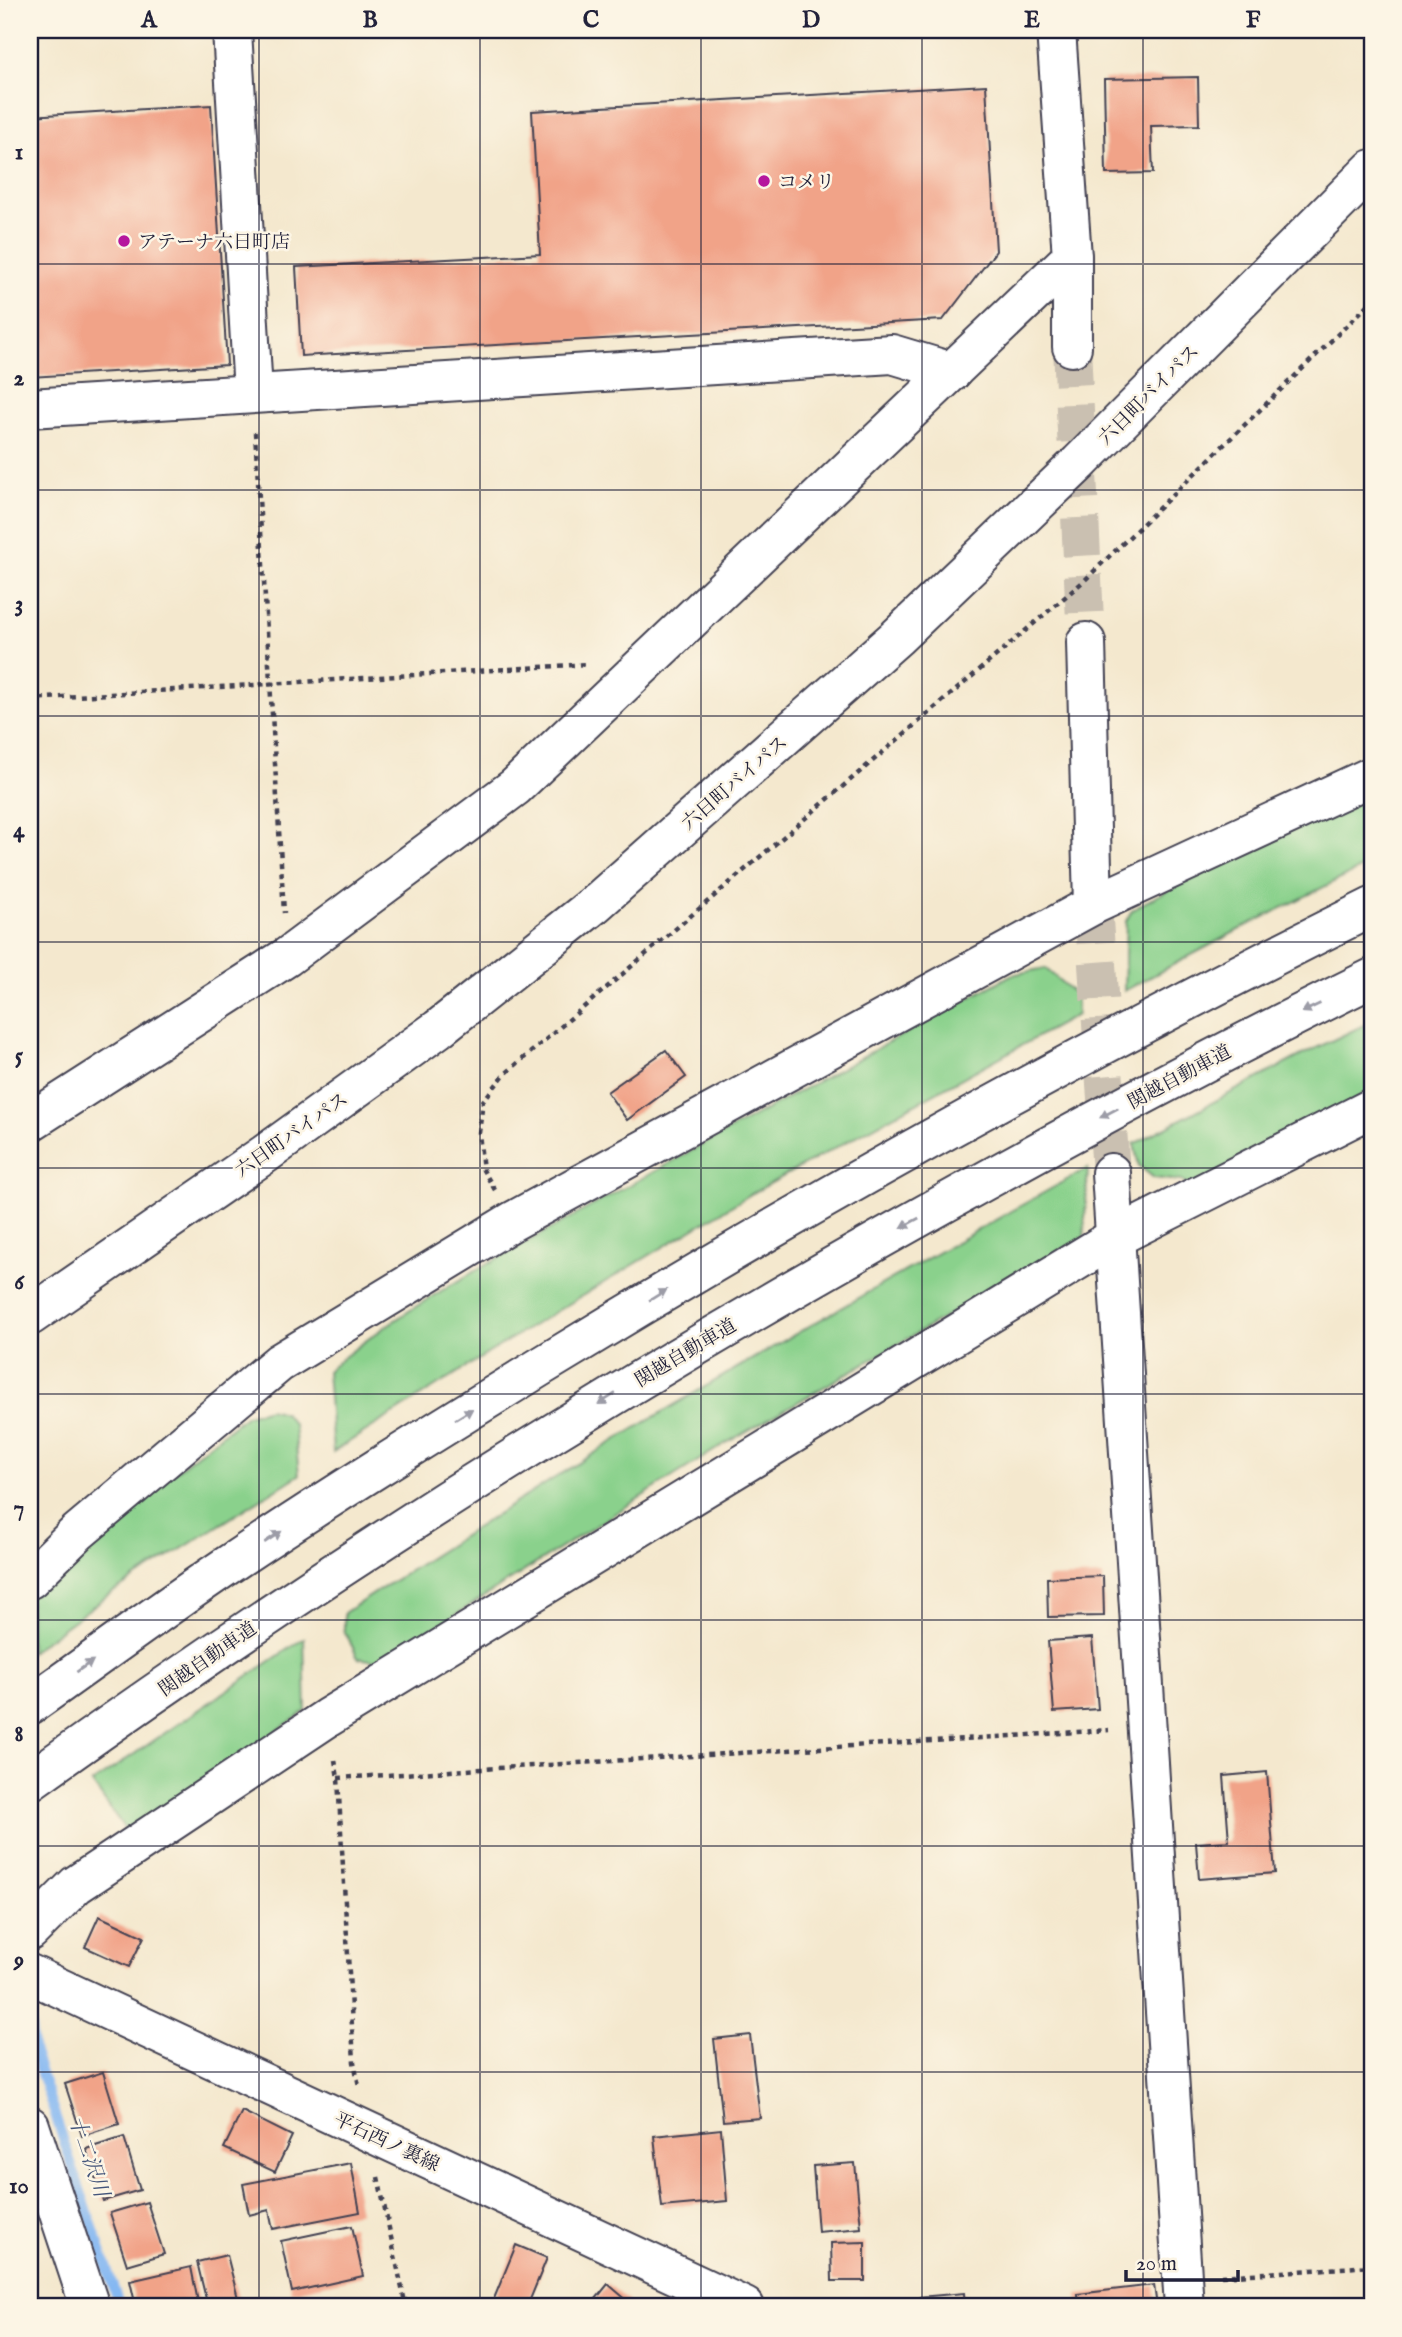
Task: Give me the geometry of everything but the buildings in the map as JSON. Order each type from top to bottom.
[{"type":"main road","points":[[232,30],[253,393]]},
{"type":"main road","points":[[1056,30],[1072,257],[1072,347]]},
{"type":"main road","name":"六日町バイパス","points":[[30,1316],[265,1154],[438,1028],[594,905],[897,637],[1079,463],[1372,169]]},
{"type":"main road","points":[[30,1122],[287,957],[515,787],[1072,257]]},
{"type":"main road","points":[[30,408],[892,354],[952,372]]},
{"type":"main road","points":[[1086,642],[1093,905]]},
{"type":"main road","points":[[30,1579],[78,1532],[279,1363],[513,1221],[1093,905],[1372,776]]},
{"type":"main road","points":[[30,1705],[223,1569],[441,1428],[696,1272],[957,1123],[1224,981],[1372,907]]},
{"type":"main road","name":"関越自動車道","points":[[39,1774],[249,1628],[458,1491],[725,1327],[1024,1159],[1250,1038],[1372,978]]},
{"type":"main road","points":[[30,1931],[76,1885],[327,1718],[1114,1238],[1372,1108]]},
{"type":"main road","points":[[1111,1172],[1183,2293]]},
{"type":"main road","name":"平石西ノ裏線","points":[[30,1974],[745,2307]]},
{"type":"main road","points":[[30,2126],[41,2205],[90,2307]]},
{"type":"path","points":[[513,1221],[483,1170],[480,1133],[483,1101],[504,1076],[1084,580],[1372,301]]},
{"type":"path","points":[[253,393],[287,957]]},
{"type":"path","points":[[30,699],[589,664],[621,686]]},
{"type":"path","points":[[327,1718],[338,1778],[354,2062],[406,2307]]},
{"type":"path","points":[[338,1778],[1147,1727]]},
{"type":"path","points":[[1183,2293],[1372,2266]]},
{"type":"green space","points":[[1372,791],[1372,863],[1124,991],[1126,921],[1131,912],[1206,870]]},
{"type":"green space","points":[[1045,968],[1076,995],[1077,1015],[751,1194],[509,1340],[333,1452],[327,1371],[390,1323],[492,1261],[1011,975]]},
{"type":"green space","points":[[1372,1021],[1372,1091],[1192,1189],[1182,1181],[1154,1178],[1139,1166],[1134,1144]]},
{"type":"green space","points":[[1088,1168],[1084,1237],[723,1445],[381,1662],[358,1658],[344,1630],[344,1613],[634,1429]]},
{"type":"green space","points":[[269,1409],[284,1413],[294,1425],[299,1475],[107,1596],[30,1652],[30,1585],[247,1415]]},
{"type":"green space","points":[[304,1638],[306,1711],[127,1832],[92,1783]]},
{"type":"waterway","name":"十二沢川","points":[[30,2016],[33,2050],[120,2307]]},
{"type":"tunnel","points":[[1072,347],[1086,642]]},
{"type":"tunnel","points":[[1093,905],[1111,1173]]},
{"type":"place","name":"コメリ","points":[[764,181]]},
{"type":"place","name":"アテーナ六日町店","points":[[124,241]]}]
